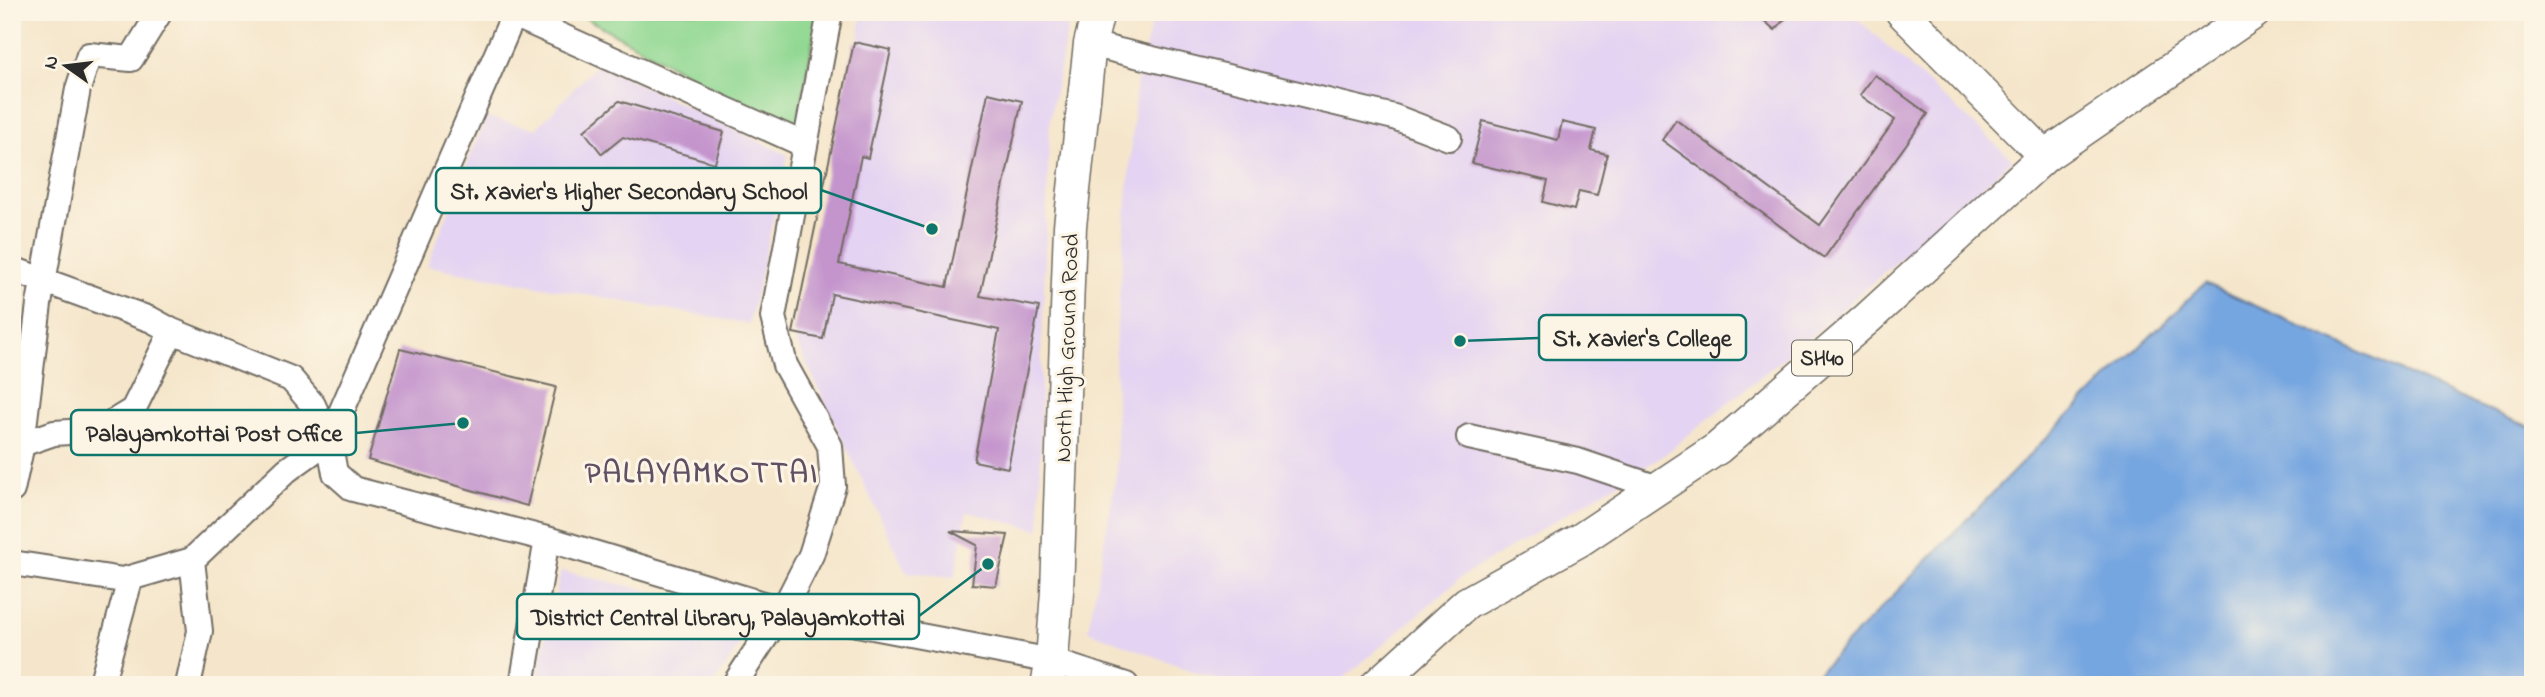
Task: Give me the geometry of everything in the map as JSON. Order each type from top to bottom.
[{"type":"main road","name":"North High Ground Road","points":[[1050,673],[1070,226],[1090,44],[1098,12]]},
{"type":"main road","points":[[1902,12],[2045,156]]},
{"type":"main road","name":"SH40","points":[[1377,685],[1466,603],[1580,540],[1718,448],[1868,318],[2045,156],[2255,12]]},
{"type":"street","points":[[12,490],[43,279],[78,89],[89,55],[131,59],[160,12]]},
{"type":"street","points":[[734,685],[783,610],[811,555],[833,486],[830,446],[785,365],[773,317],[830,12]]},
{"type":"street","points":[[12,563],[130,580],[192,560],[287,470],[329,440],[514,13],[805,145]]},
{"type":"street","points":[[1090,44],[1394,117],[1449,138]]},
{"type":"street","points":[[12,269],[152,320],[172,331],[291,379],[313,405],[329,440],[335,473],[353,489],[547,539],[783,610],[1050,673],[1126,685]]},
{"type":"street","points":[[17,443],[54,433],[100,429],[133,410],[172,331]]},
{"type":"street","points":[[1469,437],[1578,461],[1658,488]]},
{"type":"street","points":[[522,685],[547,539]]},
{"type":"street","points":[[188,685],[200,631],[192,560]]},
{"type":"street","points":[[101,685],[130,580]]},
{"type":"shaded area","points":[[862,12],[1071,12],[1050,118],[1041,371],[1040,530],[967,512],[955,577],[906,572],[795,339]]},
{"type":"shaded area","points":[[1154,12],[1850,12],[2013,160],[1816,332],[1660,458],[1463,576],[1336,685],[1229,685],[1088,631],[1117,471],[1115,350],[1136,87]]},
{"type":"shaded area","points":[[597,64],[788,155],[749,324],[427,266],[486,117],[536,129]]},
{"type":"shaded area","points":[[561,571],[753,614],[739,646],[713,685],[535,685]]},
{"type":"green space","points":[[575,12],[818,12],[799,119],[781,126]]},
{"type":"water","points":[[2205,283],[2533,428],[2533,685],[1806,685],[2049,435]]},
{"type":"building","points":[[1754,12],[1791,12],[1775,30]]},
{"type":"building","points":[[854,42],[891,50],[868,158],[861,156],[839,264],[947,287],[988,93],[1022,101],[980,296],[1039,307],[1008,468],[974,461],[999,330],[832,294],[823,339],[793,333]]},
{"type":"building","points":[[1875,75],[1928,114],[1824,258],[1662,140],[1676,120],[1820,225],[1895,120],[1860,95]]},
{"type":"building","points":[[619,101],[724,132],[715,163],[623,137],[602,154],[584,131]]},
{"type":"building","points":[[1483,121],[1558,140],[1562,122],[1596,130],[1591,150],[1607,154],[1597,195],[1579,191],[1574,210],[1543,202],[1548,181],[1472,163]]},
{"type":"building","points":[[400,349],[556,387],[527,506],[368,460]]},
{"type":"building","points":[[950,531],[1008,535],[996,586],[972,584],[977,545]]},
{"type":"place","name":"St. Xavier's Higher Secondary School","points":[[932,229]]},
{"type":"place","name":"St. Xavier's College","points":[[1460,341]]},
{"type":"place","name":"Palayamkottai Post Office","points":[[463,423]]},
{"type":"place","name":"District Central Library, Palayamkottai","points":[[988,564]]},
{"type":"district","name":"PALAYAMKOTTAI","points":[[702,472]]}]
